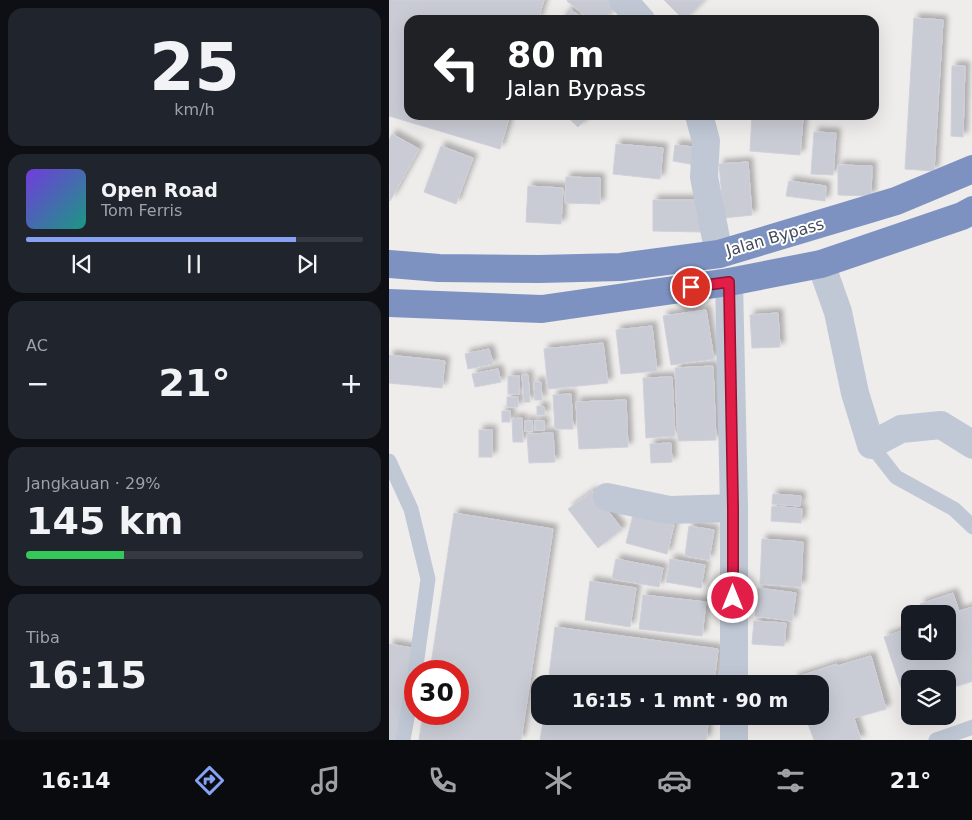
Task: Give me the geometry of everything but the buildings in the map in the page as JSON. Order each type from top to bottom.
[{"type":"highway","name":"Jalan Bypass","points":[[389,264],[439,268],[539,269],[621,267],[719,254],[896,200],[972,169]]},
{"type":"highway","name":"Jalan Bypass","points":[[389,303],[542,309],[729,282],[821,264],[962,216],[972,210]]},
{"type":"street","points":[[623,0],[636,15]]},
{"type":"street","points":[[700,120],[706,141],[704,177],[719,254]]},
{"type":"street","points":[[821,264],[838,312],[855,393],[868,436],[901,429],[941,425],[972,445]]},
{"type":"street","points":[[729,282],[734,675]]},
{"type":"street","points":[[607,497],[669,510],[733,508]]},
{"type":"street","points":[[734,725],[734,740]]},
{"type":"lane","points":[[868,436],[896,477],[954,509],[972,526]]},
{"type":"lane","points":[[389,461],[411,509],[428,579],[414,680],[403,740]]},
{"type":"lane","points":[[936,740],[972,727]]},
{"type":"route","points":[[691,287],[729,282],[733,598]]}]
